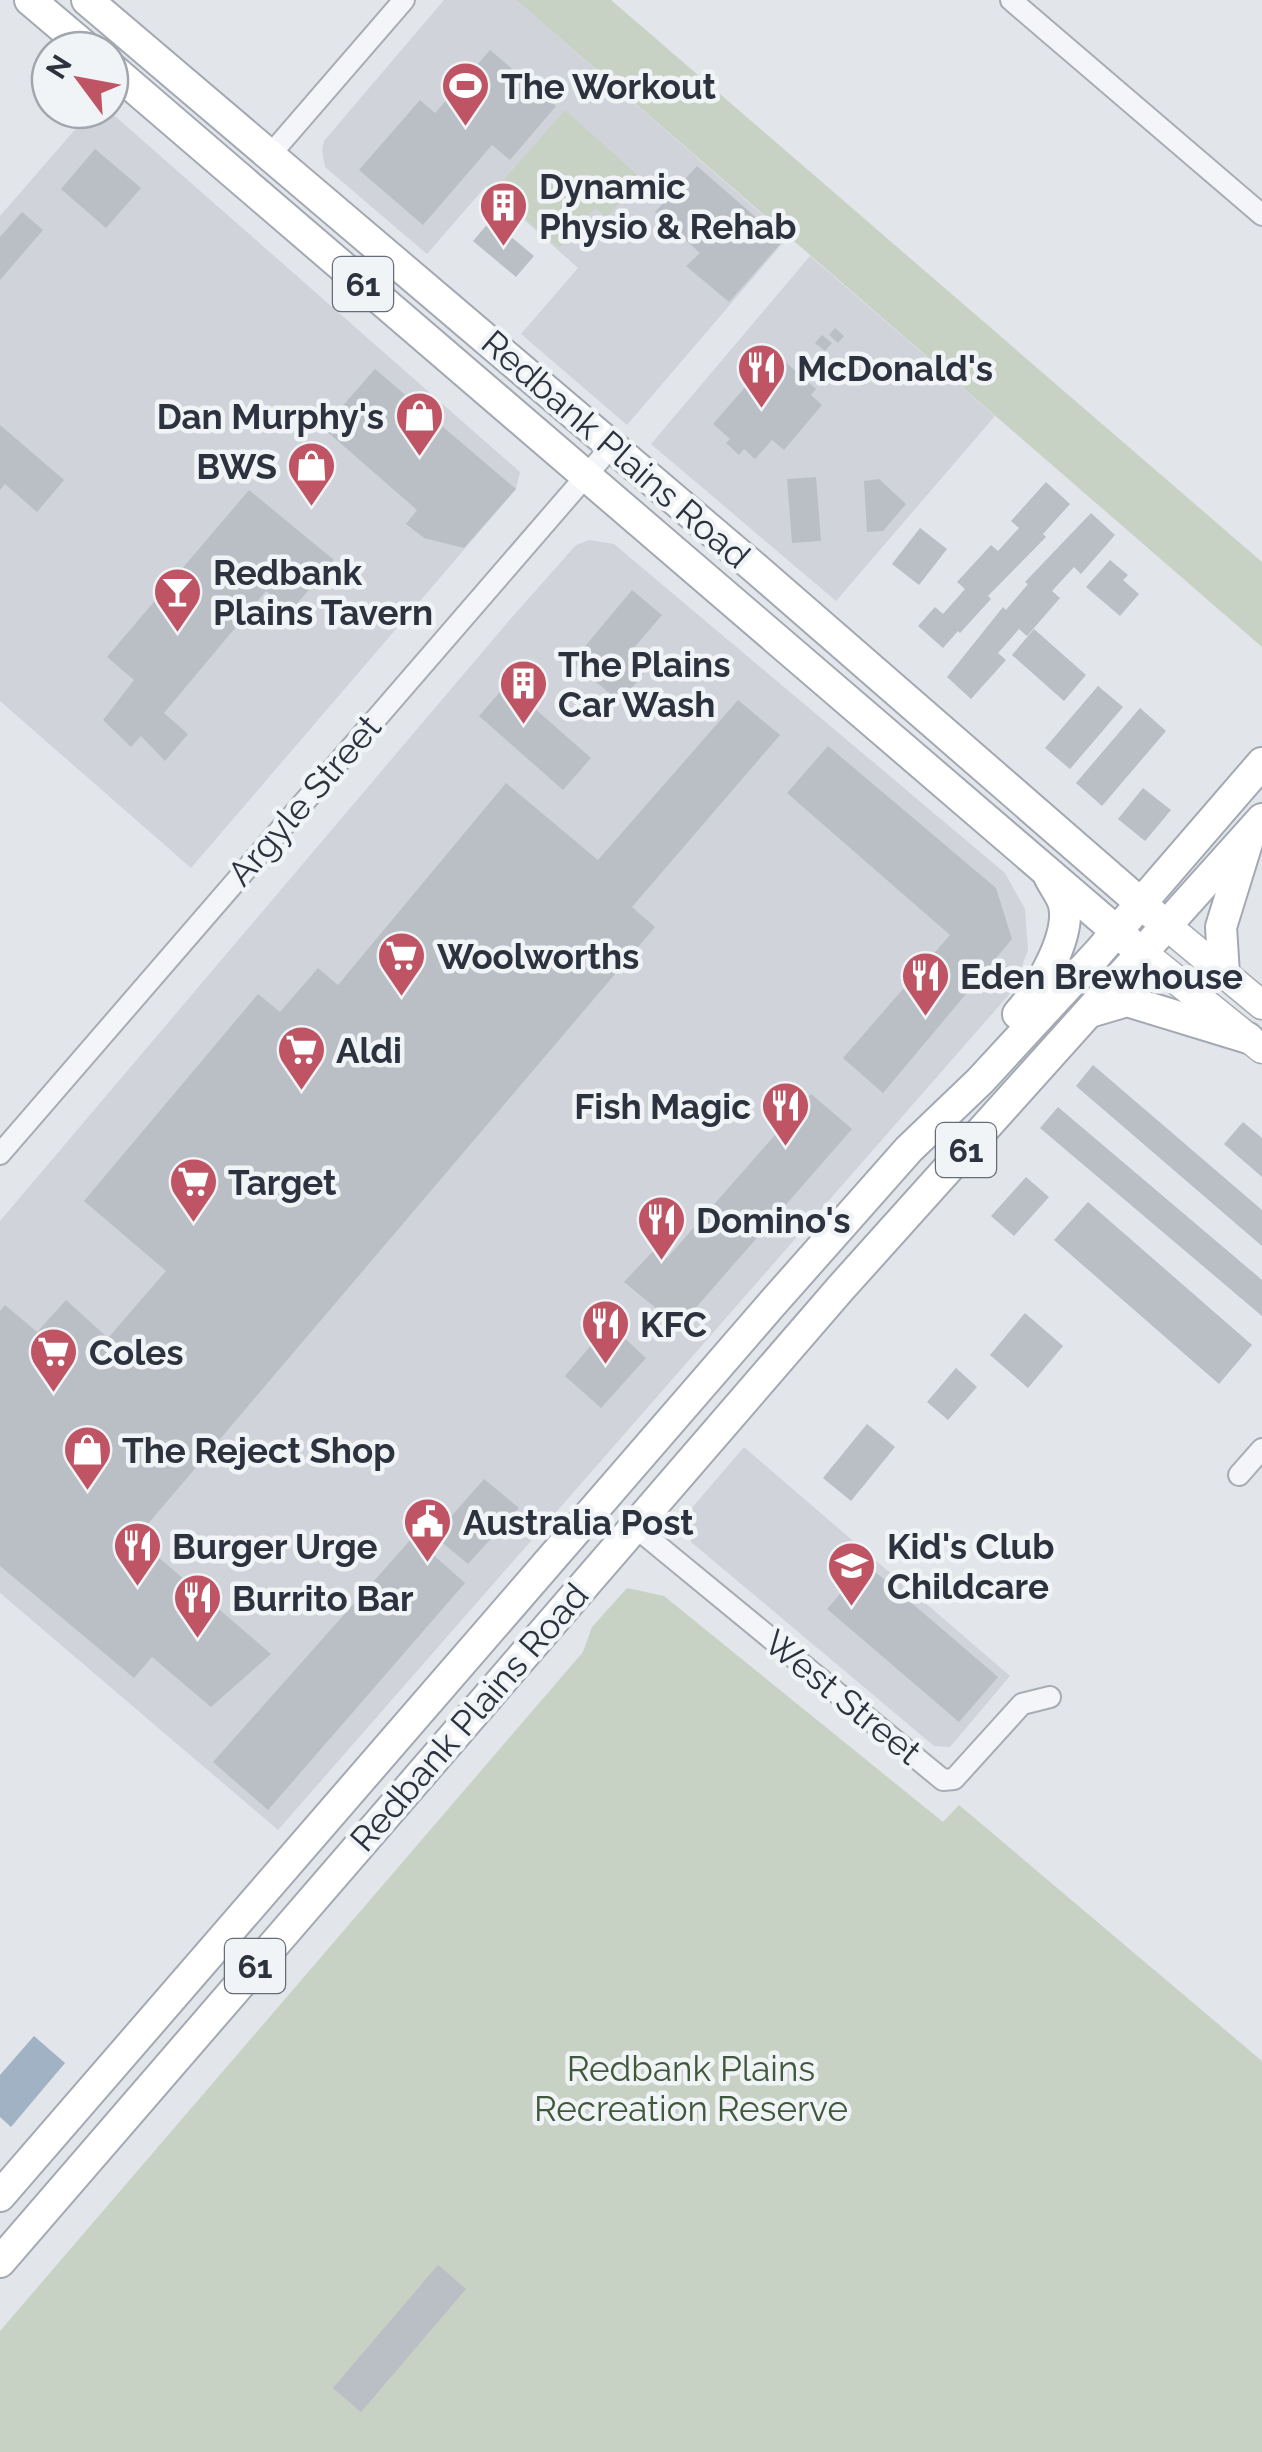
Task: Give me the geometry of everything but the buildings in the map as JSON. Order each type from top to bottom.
[{"type":"main road","points":[[30,0],[65,30]]},
{"type":"main road","name":"Redbank Plains Road","points":[[87,0],[754,568],[1140,904]]},
{"type":"main road","points":[[168,67],[170,90],[248,158],[242,178]]},
{"type":"main road","name":"Redbank Plains Road","points":[[130,84],[1143,954]]},
{"type":"main road","points":[[754,568],[762,596],[846,670],[852,688],[851,704]]},
{"type":"main road","points":[[1117,931],[1262,763]]},
{"type":"main road","points":[[1224,974],[1221,926],[1256,825]]},
{"type":"main road","name":"Redbank Plains Road","points":[[0,2262],[840,1288],[1256,825]]},
{"type":"main road","name":"61","points":[[940,1121],[968,1071],[1036,994],[1053,956],[1064,906],[1048,873]]},
{"type":"main road","name":"61","points":[[1140,904],[1167,926]]},
{"type":"main road","name":"Redbank Plains Road","points":[[0,2196],[771,1305],[909,1149],[940,1121],[1117,931]]},
{"type":"main road","points":[[1093,1010],[1127,1001],[1255,1043]]},
{"type":"street","points":[[270,155],[404,0]]},
{"type":"street","points":[[1011,0],[1262,215]]},
{"type":"street","name":"Argyle Street","points":[[0,1154],[611,447]]},
{"type":"street","points":[[1167,926],[1262,1005]]},
{"type":"street","points":[[1143,954],[1255,1043]]},
{"type":"street","points":[[1239,1475],[1262,1449]]},
{"type":"street","name":"West Street","points":[[634,1526],[943,1780],[954,1779],[1022,1704],[1050,1698]]},
{"type":"shaded area","points":[[444,0],[516,0],[788,237],[627,425],[521,334],[578,268],[486,186],[427,254],[325,167],[324,141]]},
{"type":"shaded area","points":[[130,129],[520,472],[516,489],[191,868],[0,701],[0,216],[75,130]]},
{"type":"shaded area","points":[[810,256],[995,416],[836,601],[651,444]]},
{"type":"shaded area","points":[[589,540],[614,544],[1005,873],[1025,909],[1028,950],[1013,990],[278,1830],[0,1593],[0,1221],[507,623],[576,545]]},
{"type":"shaded area","name":"Kid's Club Childcare","points":[[744,1447],[1010,1676],[950,1747],[934,1746],[691,1542],[690,1510]]},
{"type":"green space","points":[[516,0],[611,0],[1262,562],[1262,647]]},
{"type":"green space","points":[[565,110],[641,178],[607,217],[595,208],[559,248],[494,191]]},
{"type":"green space","name":"Redbank Plains Recreation Reserve","points":[[627,1588],[664,1596],[943,1822],[959,1805],[1262,2061],[1262,2452],[0,2452],[0,2331],[583,1652],[592,1627]]},
{"type":"water","points":[[34,2036],[65,2063],[11,2127],[0,2117],[0,2075]]},
{"type":"place","name":"The Workout","points":[[466,128]]},
{"type":"place","name":"Dynamic Physio & Rehab","points":[[504,248]]},
{"type":"place","name":"McDonald's","points":[[762,410]]},
{"type":"place","name":"Dan Murphy's","points":[[419,458]]},
{"type":"place","name":"BWS","points":[[312,508]]},
{"type":"place","name":"Redbank Plains Tavern","points":[[178,634]]},
{"type":"place","name":"The Plains Car Wash","points":[[523,726]]},
{"type":"place","name":"Woolworths","points":[[402,998]]},
{"type":"place","name":"Eden Brewhouse","points":[[925,1018]]},
{"type":"place","name":"Aldi","points":[[301,1092]]},
{"type":"place","name":"Fish Magic","points":[[786,1148]]},
{"type":"place","name":"Target","points":[[193,1224]]},
{"type":"place","name":"Domino's","points":[[661,1262]]},
{"type":"place","name":"KFC","points":[[605,1366]]},
{"type":"place","name":"Coles","points":[[54,1394]]},
{"type":"place","name":"The Reject Shop","points":[[87,1492]]},
{"type":"place","name":"Australia Post","points":[[428,1564]]},
{"type":"place","name":"Burger Urge","points":[[137,1588]]},
{"type":"place","name":"Kid's Club Childcare","points":[[852,1608]]},
{"type":"place","name":"Burrito Bar","points":[[197,1640]]}]
